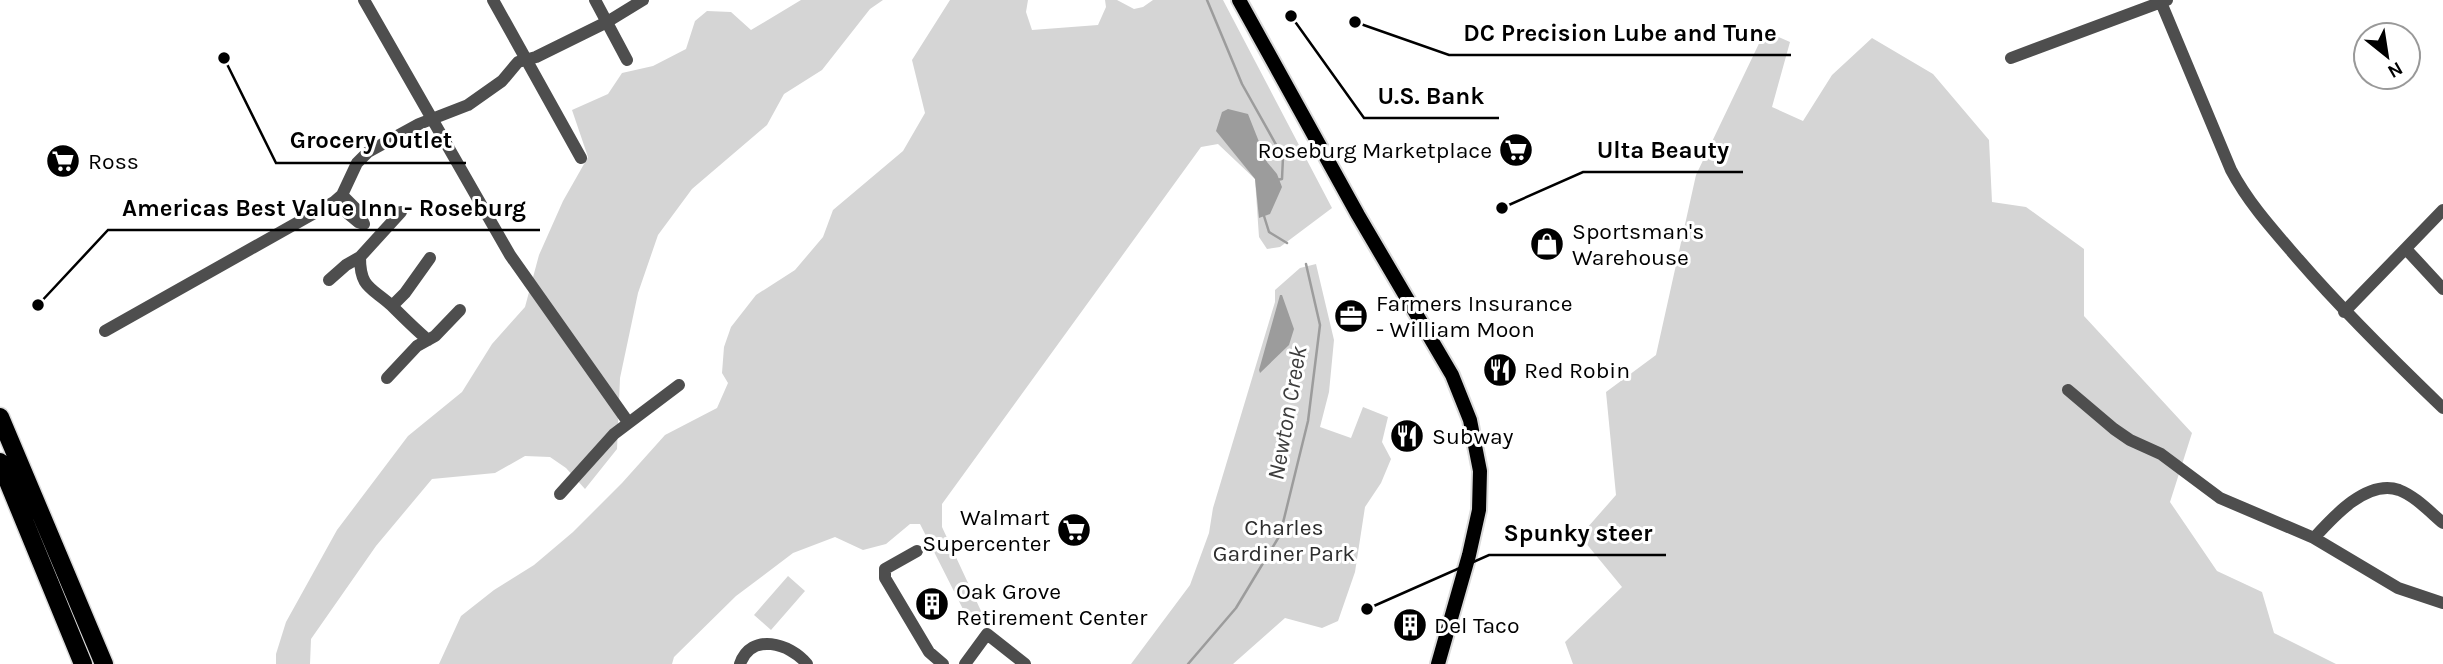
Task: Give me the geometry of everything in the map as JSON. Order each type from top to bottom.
[{"type":"highway","points":[[0,417],[104,664]]},
{"type":"highway","points":[[0,462],[83,664]]},
{"type":"main road","points":[[1239,0],[1358,215],[1452,376],[1470,420],[1479,454],[1479,510],[1438,664]]},
{"type":"street","points":[[364,0],[510,255],[628,422]]},
{"type":"street","points":[[494,0],[581,158]]},
{"type":"street","points":[[595,0],[627,60]]},
{"type":"street","points":[[105,331],[338,199],[363,157],[431,119],[480,97],[502,81],[518,62],[536,57],[607,22],[643,0]]},
{"type":"street","points":[[2011,58],[2163,1],[2231,170],[2244,193],[2262,218],[2344,312],[2443,408]]},
{"type":"street","points":[[338,199],[358,222],[371,232],[374,242]]},
{"type":"street","points":[[2344,312],[2443,210]]},
{"type":"street","points":[[329,280],[360,257],[401,212]]},
{"type":"street","points":[[2406,249],[2443,289]]},
{"type":"street","points":[[360,257],[366,286],[428,340]]},
{"type":"street","points":[[392,306],[405,293],[430,258]]},
{"type":"street","points":[[387,378],[417,346],[428,340],[460,310]]},
{"type":"street","points":[[560,494],[614,434],[678,384]]},
{"type":"street","points":[[2068,390],[2130,440],[2161,454],[2204,488],[2240,508],[2314,538],[2391,584],[2443,603]]},
{"type":"street","points":[[2314,538],[2352,502],[2378,489],[2390,488],[2408,495],[2443,523]]},
{"type":"street","points":[[917,551],[885,569],[884,574],[929,652],[943,664]]},
{"type":"street","points":[[965,664],[987,634],[1025,664]]},
{"type":"street","points":[[740,664],[747,650],[764,644],[778,646],[797,654],[807,664]]},
{"type":"green space","points":[[801,0],[883,0],[870,9],[822,70],[784,94],[767,125],[692,189],[658,235],[638,293],[620,378],[617,449],[585,489],[566,468],[550,457],[525,456],[495,473],[432,479],[376,546],[311,639],[310,664],[276,664],[276,654],[286,622],[337,530],[408,436],[462,392],[492,344],[525,307],[539,255],[563,201],[588,157],[572,110],[608,94],[622,73],[653,66],[686,49],[695,21],[707,11],[731,12],[751,30]]},
{"type":"green space","points":[[950,0],[1028,0],[1026,12],[1032,30],[1098,25],[1106,7],[1105,0],[1117,0],[1134,9],[1153,0],[1223,0],[1332,208],[1280,247],[1267,249],[1259,237],[1255,179],[1218,144],[1201,147],[942,504],[942,527],[981,611],[977,621],[971,625],[920,524],[910,524],[886,544],[863,550],[835,537],[793,553],[736,596],[674,657],[672,664],[439,664],[461,616],[494,590],[534,565],[573,532],[665,435],[717,408],[728,383],[722,373],[724,347],[731,327],[756,295],[795,270],[823,237],[833,210],[903,151],[925,113],[912,60]]},
{"type":"green space","points":[[1765,31],[1790,42],[1772,107],[1803,121],[1832,75],[1872,38],[1933,74],[1989,140],[1992,202],[2026,207],[2084,249],[2084,316],[2192,433],[2170,502],[2217,571],[2262,592],[2274,633],[2336,664],[1573,664],[1565,642],[1622,587],[1580,536],[1616,495],[1606,392],[1656,355],[1696,175]]},
{"type":"green space","name":"Charles Gardiner Park","points":[[1316,264],[1334,340],[1329,392],[1320,427],[1351,438],[1363,407],[1388,417],[1382,442],[1391,459],[1381,483],[1365,507],[1355,572],[1338,621],[1322,628],[1285,618],[1233,664],[1131,664],[1190,585],[1209,533],[1213,508],[1275,302],[1275,290],[1300,268]]},
{"type":"green space","points":[[788,576],[805,591],[771,630],[754,615]]},
{"type":"shaded area","points":[[1228,109],[1248,114],[1267,162],[1277,174],[1282,187],[1270,214],[1259,218],[1255,179],[1216,131],[1222,112]]},
{"type":"shaded area","points":[[1280,295],[1294,329],[1289,345],[1260,373],[1259,370]]},
{"type":"waterway","name":"Newton Creek","points":[[1207,0],[1242,84],[1283,157],[1282,179],[1276,180]]},
{"type":"waterway","name":"Newton Creek","points":[[1264,216],[1269,232],[1287,243]]},
{"type":"waterway","name":"Newton Creek","points":[[1188,664],[1236,608],[1280,535],[1308,421],[1320,325],[1306,264]]},
{"type":"place","name":"U.S. Bank","points":[[1291,16]]},
{"type":"place","name":"DC Precision Lube and Tune","points":[[1355,22]]},
{"type":"place","name":"Grocery Outlet","points":[[224,58]]},
{"type":"place","name":"Roseburg Marketplace","points":[[1516,150]]},
{"type":"place","name":"Ross","points":[[63,161]]},
{"type":"place","name":"Ulta Beauty","points":[[1502,208]]},
{"type":"place","name":"Sportsman's Warehouse","points":[[1547,244]]},
{"type":"place","name":"Americas Best Value Inn - Roseburg","points":[[38,305]]},
{"type":"place","name":"Farmers Insurance - William Moon","points":[[1351,316]]},
{"type":"place","name":"Red Robin","points":[[1500,370]]},
{"type":"place","name":"Subway","points":[[1407,436]]},
{"type":"place","name":"Walmart Supercenter","points":[[1074,530]]},
{"type":"place","name":"Oak Grove Retirement Center","points":[[932,604]]},
{"type":"place","name":"Spunky steer","points":[[1367,609]]},
{"type":"place","name":"Del Taco","points":[[1410,625]]}]
